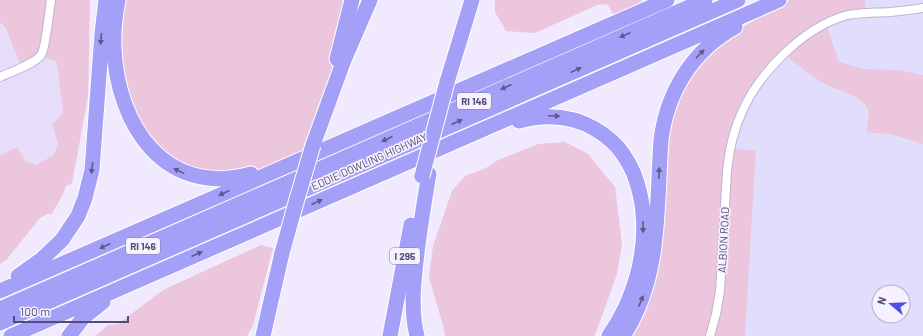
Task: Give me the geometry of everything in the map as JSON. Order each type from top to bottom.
[{"type":"highway","points":[[0,285],[27,270],[56,247],[73,224],[84,202],[92,170],[106,0]]},
{"type":"highway","points":[[118,0],[114,48],[119,83],[125,103],[134,122],[149,146],[161,159],[175,169],[188,175],[203,179],[217,180],[242,177],[298,161]]},
{"type":"highway","points":[[264,336],[282,253],[352,0]]},
{"type":"highway","points":[[314,141],[344,60],[370,0]]},
{"type":"highway","name":"I 295","points":[[390,336],[447,82],[472,0]]},
{"type":"highway","points":[[591,33],[652,0]]},
{"type":"highway","points":[[0,291],[667,0]]},
{"type":"highway","name":"EDDIE DOWLING HIGHWAY","points":[[0,309],[705,0]]},
{"type":"highway","name":"EDDIE DOWLING HIGHWAY","points":[[0,323],[738,0]]},
{"type":"highway","points":[[11,336],[779,0]]},
{"type":"highway","points":[[623,336],[639,307],[651,269],[655,239],[662,132],[667,109],[676,86],[694,61],[715,41],[738,25],[786,0]]},
{"type":"highway","points":[[462,138],[527,118],[555,116],[573,119],[589,125],[604,134],[621,151],[632,170],[638,188],[643,218],[643,238],[640,266],[632,293],[624,311],[609,336]]},
{"type":"highway","points":[[417,336],[414,319],[414,284],[426,175]]},
{"type":"highway","points":[[69,336],[90,311],[162,270]]},
{"type":"street","points":[[0,77],[41,56],[45,47],[51,0]]},
{"type":"street","name":"ALBION ROAD","points":[[710,336],[720,291],[727,171],[731,143],[742,111],[758,84],[781,58],[811,32],[836,19],[853,14],[923,8]]},
{"type":"shaded area","points":[[0,0],[90,0],[88,97],[72,183],[66,186],[52,214],[47,214],[40,218],[7,259],[0,264],[0,156],[17,147],[26,162],[36,165],[54,155],[58,143],[52,124],[63,113],[56,61],[39,56],[21,66],[5,27],[0,23]]},
{"type":"shaded area","points":[[122,0],[355,0],[307,157],[232,178],[175,166],[137,124],[118,57]]},
{"type":"shaded area","points":[[495,0],[641,0],[643,6],[617,20],[607,4],[597,5],[535,33],[506,31],[495,12]]},
{"type":"shaded area","points":[[790,0],[865,0],[865,14],[855,15],[827,26],[839,62],[864,69],[900,70],[923,75],[923,144],[889,134],[867,132],[868,111],[861,101],[852,95],[822,82],[806,72],[787,56],[768,76],[756,92],[743,120],[733,149],[756,151],[745,336],[626,336],[668,113],[710,46]]},
{"type":"shaded area","points":[[865,0],[923,0],[923,75],[900,70],[864,69],[839,63],[826,26],[865,14]]},
{"type":"shaded area","points":[[0,23],[4,27],[21,66],[39,55],[56,61],[63,113],[52,124],[58,143],[54,155],[36,165],[26,162],[17,147],[0,156]]},
{"type":"shaded area","points":[[787,56],[805,71],[827,85],[856,97],[866,106],[872,133],[889,134],[923,144],[923,336],[745,336],[756,151],[733,149],[742,120],[767,77]]},
{"type":"shaded area","points":[[565,142],[588,154],[615,187],[622,244],[617,274],[595,335],[445,336],[429,277],[433,246],[452,191],[465,176],[486,168],[496,161],[538,144]]},
{"type":"shaded area","points":[[261,245],[273,248],[253,325],[247,336],[95,336],[108,325],[118,324],[163,290]]}]
